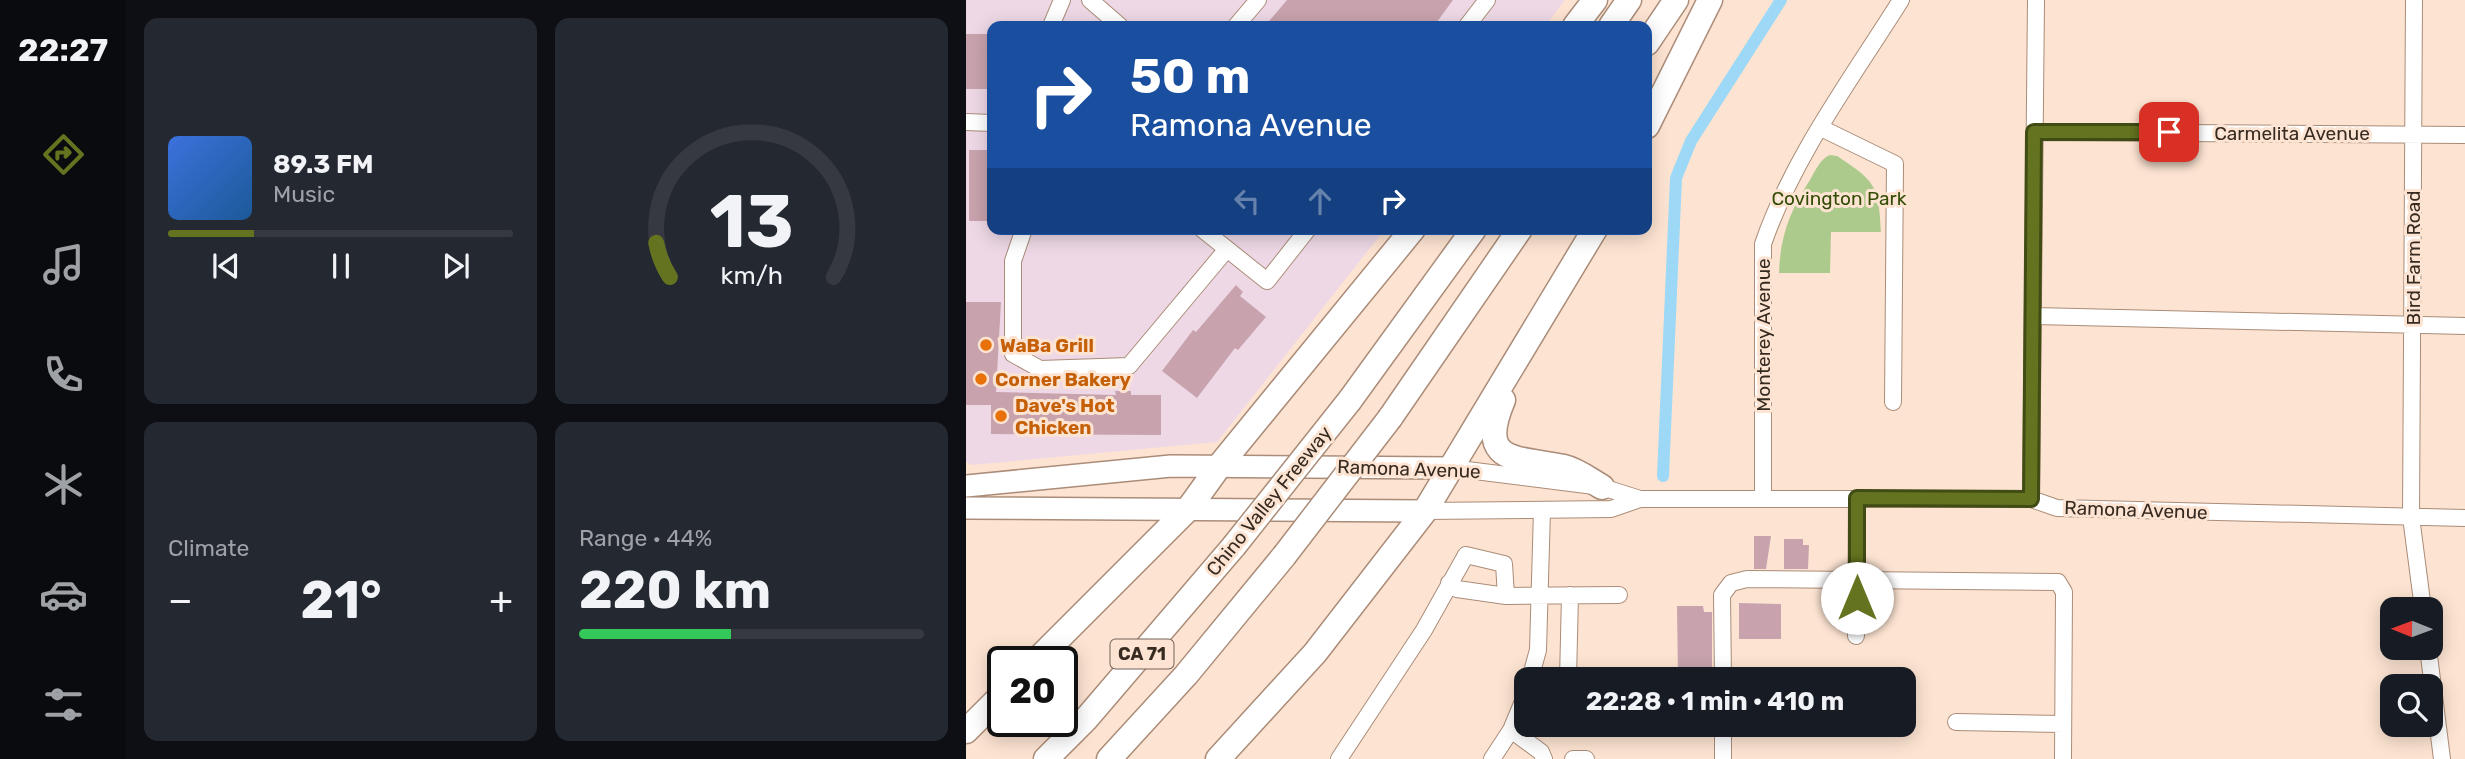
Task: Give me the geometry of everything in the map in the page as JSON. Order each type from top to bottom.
[{"type":"highway","points":[[1578,21],[1595,0]]},
{"type":"highway","points":[[1614,21],[1629,0]]},
{"type":"highway","points":[[1652,36],[1676,0]]},
{"type":"highway","points":[[1652,115],[1710,0]]},
{"type":"highway","points":[[1051,646],[1189,508],[1220,465],[1408,235]]},
{"type":"highway","name":"Chino Valley Freeway","points":[[1046,759],[1086,719],[1234,546],[1350,400],[1470,235]]},
{"type":"highway","name":"CA 71","points":[[1109,759],[1186,675],[1284,556],[1390,418],[1516,235]]},
{"type":"highway","points":[[1218,759],[1315,653],[1425,511],[1591,235]]},
{"type":"highway","points":[[1526,346],[1495,420],[1497,447],[1509,458],[1567,468],[1602,487]]},
{"type":"highway","points":[[966,731],[987,710]]},
{"type":"main road","name":"Ramona Avenue","points":[[966,486],[1171,466],[1451,468]]},
{"type":"main road","name":"Ramona Avenue","points":[[966,508],[1425,511]]},
{"type":"street","points":[[1053,21],[1062,0]]},
{"type":"street","points":[[1241,21],[1258,0]]},
{"type":"street","points":[[1471,21],[1488,0]]},
{"type":"street","name":"Monterey Avenue","points":[[1763,497],[1763,244],[1774,213],[1821,128],[1901,0]]},
{"type":"street","points":[[2031,499],[2035,316],[2036,0]]},
{"type":"street","name":"Bird Farm Road","points":[[2414,0],[2411,517],[2421,597]]},
{"type":"street","points":[[1093,1],[1115,21]]},
{"type":"street","points":[[966,122],[987,123]]},
{"type":"street","points":[[1821,128],[1895,164],[1893,401]]},
{"type":"street","name":"Carmelita Avenue","points":[[2034,132],[2465,135]]},
{"type":"street","points":[[1022,235],[1013,261],[1013,354],[1040,369],[1129,366],[1227,249]]},
{"type":"street","points":[[1210,235],[1267,281],[1303,235]]},
{"type":"street","points":[[2035,316],[2465,326]]},
{"type":"street","name":"Ramona Avenue","points":[[1451,468],[1602,487],[1640,499]]},
{"type":"street","points":[[1984,499],[2013,493],[2031,474]]},
{"type":"street","name":"Ramona Avenue","points":[[1425,511],[1611,509],[1640,499],[1763,497],[2031,499],[2057,508],[2465,518]]},
{"type":"street","points":[[1856,636],[1857,498]]},
{"type":"street","points":[[1533,667],[1538,650],[1542,510]]},
{"type":"street","points":[[1339,759],[1424,630],[1466,555],[1504,564],[1506,596]]},
{"type":"street","points":[[1723,667],[1722,596],[1731,583],[1747,579],[2058,582],[2064,592],[2063,759]]},
{"type":"street","points":[[1449,583],[1457,589],[1506,596],[1619,595]]},
{"type":"street","points":[[1568,667],[1570,595]]},
{"type":"street","points":[[2430,660],[2442,759]]},
{"type":"street","points":[[1956,722],[2063,724]]},
{"type":"street","points":[[1492,759],[1514,723]]},
{"type":"street","points":[[1511,730],[1541,751],[1544,759]]},
{"type":"street","points":[[1723,737],[1723,759]]},
{"type":"street","points":[[1573,759],[1586,759]]},
{"type":"shaded area","points":[[966,0],[1565,0],[1549,21],[987,21],[987,235],[1380,235],[1217,442],[972,465],[966,462]]},
{"type":"green space","name":"Covington Park","points":[[1830,155],[1837,156],[1860,172],[1872,186],[1879,204],[1881,232],[1831,232],[1830,273],[1779,273],[1781,247],[1792,213],[1818,166]]},
{"type":"building","points":[[1287,0],[1453,0],[1438,21],[1269,21]]},
{"type":"building","points":[[966,34],[987,34],[987,89],[966,89]]},
{"type":"building","points":[[969,150],[987,150],[987,221],[969,221]]},
{"type":"building","points":[[1236,285],[1243,292],[1240,296],[1266,317],[1238,350],[1235,348],[1197,398],[1162,371],[1193,330],[1196,332]]},
{"type":"building","points":[[966,302],[1001,302],[996,392],[1116,395],[1115,391],[1131,391],[1131,395],[1161,395],[1161,435],[991,434],[991,405],[966,405]]},
{"type":"building","points":[[1754,536],[1771,536],[1766,569],[1754,569]]},
{"type":"building","points":[[1784,539],[1803,539],[1803,545],[1809,545],[1808,569],[1784,569]]},
{"type":"building","points":[[1739,603],[1781,604],[1781,639],[1739,639]]},
{"type":"building","points":[[1677,606],[1703,606],[1704,612],[1712,612],[1712,667],[1678,667]]},
{"type":"waterway","points":[[1663,476],[1676,178],[1691,141],[1781,0]]},
{"type":"place","name":"WaBa Grill","points":[[986,345]]},
{"type":"place","name":"Corner Bakery","points":[[981,379]]},
{"type":"place","name":"Dave's Hot Chicken","points":[[1001,416]]},
{"type":"route","points":[[1857,598],[1857,498],[2031,499],[2035,316],[2034,132],[2169,132]]}]
